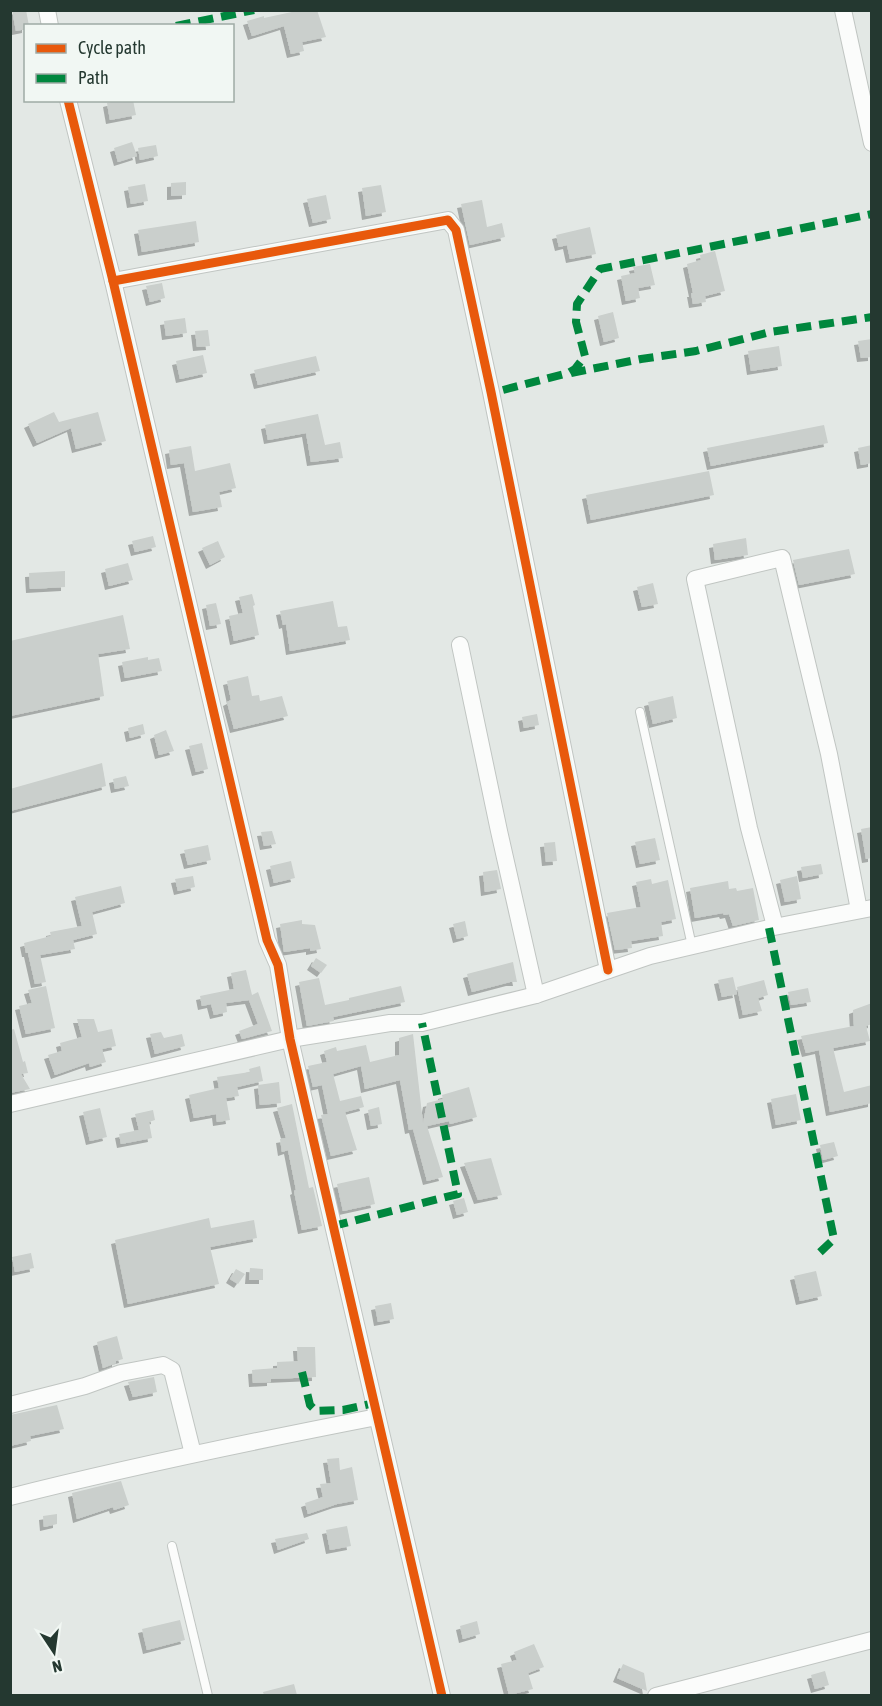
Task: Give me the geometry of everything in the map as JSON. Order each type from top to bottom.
[{"type":"street","points":[[843,10],[872,143]]},
{"type":"street","points":[[68,102],[113,281],[267,940],[278,965],[290,1039],[442,1695]]},
{"type":"street","points":[[113,281],[448,220],[456,230],[467,272],[608,970]]},
{"type":"street","points":[[10,1104],[290,1039],[390,1023],[422,1023],[536,995],[650,956],[866,909],[782,558],[695,579],[749,828],[775,927]]},
{"type":"street","points":[[460,645],[536,995]]},
{"type":"street","points":[[10,1405],[85,1386],[121,1373],[163,1365],[172,1370],[193,1454]]},
{"type":"street","points":[[10,1497],[103,1473],[377,1417]]},
{"type":"street","points":[[656,1695],[872,1640]]},
{"type":"lane","points":[[639,712],[692,946]]},
{"type":"lane","points":[[172,1546],[208,1695]]},
{"type":"building","points":[[12,10],[26,10],[29,24],[24,24],[24,29],[16,31]]},
{"type":"building","points":[[301,10],[317,10],[326,37],[302,42],[304,51],[291,54],[284,26],[252,36],[247,21]]},
{"type":"building","points":[[133,102],[136,115],[110,120],[107,103]]},
{"type":"building","points":[[132,142],[137,156],[118,162],[114,148]]},
{"type":"building","points":[[156,145],[158,156],[140,160],[138,148]]},
{"type":"building","points":[[186,182],[186,195],[171,196],[171,183]]},
{"type":"building","points":[[145,184],[148,201],[131,204],[128,187]]},
{"type":"building","points":[[381,185],[386,212],[366,216],[362,188]]},
{"type":"building","points":[[326,195],[331,219],[313,223],[307,199]]},
{"type":"building","points":[[482,200],[487,227],[502,223],[505,237],[470,245],[461,204]]},
{"type":"building","points":[[196,221],[199,242],[142,252],[138,230]]},
{"type":"building","points":[[590,227],[596,254],[570,259],[567,245],[559,247],[556,235]]},
{"type":"building","points":[[715,251],[725,291],[705,296],[706,302],[693,304],[687,264],[701,260],[700,255]]},
{"type":"building","points":[[650,264],[655,285],[638,288],[640,298],[626,301],[621,276],[635,273],[633,267]]},
{"type":"building","points":[[162,283],[165,298],[150,302],[146,286]]},
{"type":"building","points":[[613,312],[619,338],[604,342],[598,316]]},
{"type":"building","points":[[185,318],[187,333],[166,336],[164,321]]},
{"type":"building","points":[[208,330],[210,346],[197,347],[195,331]]},
{"type":"building","points":[[872,339],[872,357],[861,358],[858,341]]},
{"type":"building","points":[[779,346],[782,366],[751,371],[748,351]]},
{"type":"building","points":[[203,355],[207,373],[180,379],[176,361]]},
{"type":"building","points":[[316,356],[320,371],[258,385],[254,370]]},
{"type":"building","points":[[54,412],[59,422],[98,412],[106,441],[76,449],[71,428],[37,443],[28,424]]},
{"type":"building","points":[[318,414],[325,445],[340,442],[343,458],[311,462],[306,433],[268,440],[265,425]]},
{"type":"building","points":[[824,425],[828,443],[711,466],[707,448]]},
{"type":"building","points":[[872,445],[872,463],[861,465],[858,448]]},
{"type":"building","points":[[191,446],[195,471],[230,463],[236,488],[219,492],[222,507],[193,512],[184,463],[171,465],[169,450]]},
{"type":"building","points":[[709,471],[714,495],[591,520],[586,495]]},
{"type":"building","points":[[153,536],[156,547],[135,552],[132,541]]},
{"type":"building","points":[[746,538],[748,555],[715,560],[713,544]]},
{"type":"building","points":[[218,541],[225,557],[210,565],[202,548]]},
{"type":"building","points":[[849,549],[855,574],[799,585],[793,560]]},
{"type":"building","points":[[128,563],[133,580],[109,586],[105,569]]},
{"type":"building","points":[[65,571],[65,587],[30,589],[29,573]]},
{"type":"building","points":[[653,583],[658,604],[642,607],[637,587]]},
{"type":"building","points":[[252,594],[259,635],[234,641],[229,616],[243,613],[239,597]]},
{"type":"building","points":[[333,601],[338,627],[347,626],[350,640],[290,651],[286,624],[283,625],[280,611]]},
{"type":"building","points":[[216,603],[221,624],[210,626],[206,605]]},
{"type":"building","points":[[123,615],[130,649],[98,654],[104,696],[10,716],[10,641]]},
{"type":"building","points":[[148,657],[148,660],[159,658],[162,671],[125,678],[122,662]]},
{"type":"building","points":[[248,676],[252,696],[259,695],[260,701],[282,696],[288,716],[234,729],[227,702],[231,700],[227,681]]},
{"type":"building","points":[[673,696],[677,718],[653,724],[648,702]]},
{"type":"building","points":[[537,714],[539,725],[524,728],[522,717]]},
{"type":"building","points":[[143,724],[145,734],[130,738],[128,728]]},
{"type":"building","points":[[166,730],[174,751],[159,755],[154,735]]},
{"type":"building","points":[[202,743],[208,769],[196,772],[189,746]]},
{"type":"building","points":[[102,763],[106,786],[10,811],[10,789]]},
{"type":"building","points":[[126,776],[129,786],[115,789],[113,779]]},
{"type":"building","points":[[872,827],[872,858],[866,859],[861,829]]},
{"type":"building","points":[[272,831],[276,844],[264,846],[261,832]]},
{"type":"building","points":[[655,838],[660,860],[640,864],[635,842]]},
{"type":"building","points":[[555,842],[557,861],[546,862],[544,843]]},
{"type":"building","points":[[208,845],[211,860],[188,865],[184,850]]},
{"type":"building","points":[[291,861],[295,878],[274,883],[270,866]]},
{"type":"building","points":[[821,864],[823,874],[803,878],[801,867]]},
{"type":"building","points":[[497,870],[501,889],[485,892],[483,872]]},
{"type":"building","points":[[193,876],[195,887],[178,891],[175,879]]},
{"type":"building","points":[[797,876],[801,899],[785,902],[780,880]]},
{"type":"building","points":[[651,879],[652,884],[668,880],[676,919],[661,922],[663,936],[631,941],[632,948],[615,950],[607,913],[641,907],[636,882]]},
{"type":"building","points":[[728,881],[729,889],[736,888],[737,891],[753,888],[759,920],[733,926],[729,914],[695,918],[690,888]]},
{"type":"building","points":[[121,886],[125,903],[92,912],[97,934],[73,940],[75,949],[40,955],[46,982],[35,984],[24,943],[51,936],[50,932],[82,926],[75,897]]},
{"type":"building","points":[[302,920],[302,924],[315,925],[321,949],[310,951],[310,948],[284,952],[280,924]]},
{"type":"building","points":[[465,921],[468,936],[457,939],[453,924]]},
{"type":"building","points":[[316,958],[327,965],[321,973],[311,966]]},
{"type":"building","points":[[513,962],[517,982],[472,992],[467,974]]},
{"type":"building","points":[[246,970],[252,995],[258,992],[272,1031],[242,1039],[239,1031],[258,1024],[249,1000],[226,1003],[227,1012],[214,1015],[211,1004],[202,1006],[200,996],[234,989],[231,973]]},
{"type":"building","points":[[733,977],[737,994],[722,997],[718,980]]},
{"type":"building","points":[[319,978],[325,1005],[401,986],[405,1002],[333,1017],[334,1021],[307,1026],[299,982]]},
{"type":"building","points":[[764,980],[768,995],[758,998],[762,1011],[743,1015],[737,987]]},
{"type":"building","points":[[46,986],[55,1028],[26,1034],[19,1006],[32,1003],[28,990]]},
{"type":"building","points":[[808,988],[811,1002],[791,1005],[788,992]]},
{"type":"building","points":[[872,1003],[872,1024],[866,1026],[870,1041],[833,1048],[844,1092],[872,1085],[872,1103],[830,1112],[819,1050],[806,1053],[801,1036],[854,1026],[853,1010]]},
{"type":"building","points":[[77,1019],[94,1019],[98,1032],[112,1029],[116,1046],[102,1049],[106,1062],[90,1067],[89,1063],[55,1075],[48,1055],[62,1051],[60,1043],[82,1037]]},
{"type":"building","points":[[14,1029],[28,1073],[21,1074],[30,1089],[10,1093],[10,1030]]},
{"type":"building","points":[[161,1032],[164,1038],[182,1034],[185,1046],[155,1054],[150,1034]]},
{"type":"building","points":[[413,1034],[423,1123],[427,1103],[443,1099],[442,1095],[469,1087],[477,1117],[450,1124],[449,1121],[427,1126],[443,1177],[427,1181],[413,1129],[409,1130],[400,1080],[365,1089],[361,1066],[333,1074],[340,1101],[361,1096],[364,1107],[345,1112],[357,1150],[331,1156],[321,1115],[328,1114],[322,1085],[313,1087],[308,1066],[327,1062],[324,1051],[336,1047],[337,1051],[366,1045],[370,1062],[399,1055],[399,1038]]},
{"type":"building","points":[[260,1066],[263,1081],[237,1087],[239,1096],[226,1098],[230,1120],[217,1122],[216,1114],[194,1118],[189,1095],[219,1088],[217,1077],[250,1072],[249,1069]]},
{"type":"building","points":[[279,1082],[281,1103],[260,1105],[258,1085]]},
{"type":"building","points":[[796,1094],[801,1120],[776,1125],[771,1099]]},
{"type":"building","points":[[292,1104],[309,1188],[313,1187],[322,1226],[302,1230],[288,1150],[282,1152],[280,1139],[286,1138],[277,1108]]},
{"type":"building","points":[[379,1107],[382,1124],[371,1126],[368,1110]]},
{"type":"building","points":[[100,1108],[107,1137],[90,1141],[83,1112]]},
{"type":"building","points":[[153,1110],[155,1120],[149,1122],[152,1138],[121,1144],[119,1134],[139,1130],[135,1114]]},
{"type":"building","points":[[834,1142],[838,1156],[823,1160],[820,1145]]},
{"type":"building","points":[[491,1158],[502,1195],[478,1200],[464,1163]]},
{"type":"building","points":[[369,1177],[375,1204],[343,1211],[337,1184]]},
{"type":"building","points":[[464,1198],[468,1212],[457,1215],[453,1201]]},
{"type":"building","points":[[209,1218],[211,1228],[254,1220],[257,1238],[210,1247],[219,1284],[128,1304],[115,1240]]},
{"type":"building","points":[[31,1253],[34,1268],[15,1272],[12,1257]]},
{"type":"building","points":[[250,1268],[263,1269],[263,1280],[249,1280]]},
{"type":"building","points":[[236,1269],[245,1274],[238,1284],[230,1279]]},
{"type":"building","points":[[816,1271],[822,1296],[800,1301],[794,1276]]},
{"type":"building","points":[[391,1303],[394,1319],[378,1322],[375,1306]]},
{"type":"building","points":[[117,1336],[123,1359],[103,1368],[97,1342]]},
{"type":"building","points":[[297,1347],[315,1347],[316,1377],[271,1379],[271,1382],[253,1383],[252,1370],[277,1368],[277,1362],[298,1361]]},
{"type":"building","points":[[154,1377],[157,1392],[133,1397],[128,1382]]},
{"type":"building","points":[[57,1405],[64,1429],[30,1436],[31,1441],[10,1446],[10,1415]]},
{"type":"building","points":[[339,1458],[340,1470],[352,1467],[358,1500],[337,1504],[308,1514],[305,1503],[323,1497],[320,1484],[331,1483],[327,1459]]},
{"type":"building","points":[[121,1481],[129,1505],[114,1510],[113,1507],[77,1519],[72,1493]]},
{"type":"building","points":[[57,1514],[57,1524],[44,1527],[43,1516]]},
{"type":"building","points":[[347,1526],[351,1546],[330,1550],[326,1530]]},
{"type":"building","points":[[307,1533],[309,1539],[278,1550],[275,1539]]},
{"type":"building","points":[[180,1620],[185,1640],[147,1650],[142,1629]]},
{"type":"building","points":[[477,1621],[480,1634],[463,1639],[460,1626]]},
{"type":"building","points":[[534,1644],[544,1667],[528,1673],[533,1689],[509,1695],[501,1664],[517,1660],[514,1652]]},
{"type":"building","points":[[623,1664],[644,1673],[647,1691],[617,1678]]},
{"type":"building","points":[[825,1671],[829,1685],[815,1689],[811,1675]]},
{"type":"building","points":[[294,1684],[297,1695],[264,1695],[263,1692]]},
{"type":"marked path","points":[[186,24],[254,10]]},
{"type":"marked path","points":[[503,390],[568,373],[575,369],[585,356],[576,322],[577,304],[600,269],[872,214]]},
{"type":"marked path","points":[[571,373],[696,351],[770,332],[872,317]]},
{"type":"marked path","points":[[769,928],[834,1239],[817,1255]]},
{"type":"marked path","points":[[333,1226],[458,1194],[422,1023]]},
{"type":"marked path","points":[[302,1372],[310,1405],[316,1411],[343,1410],[374,1403]]},
{"type":"cycle path","points":[[68,102],[113,281],[267,940],[278,965],[290,1039],[442,1696]]},
{"type":"cycle path","points":[[113,281],[448,220],[456,230],[608,970]]}]
